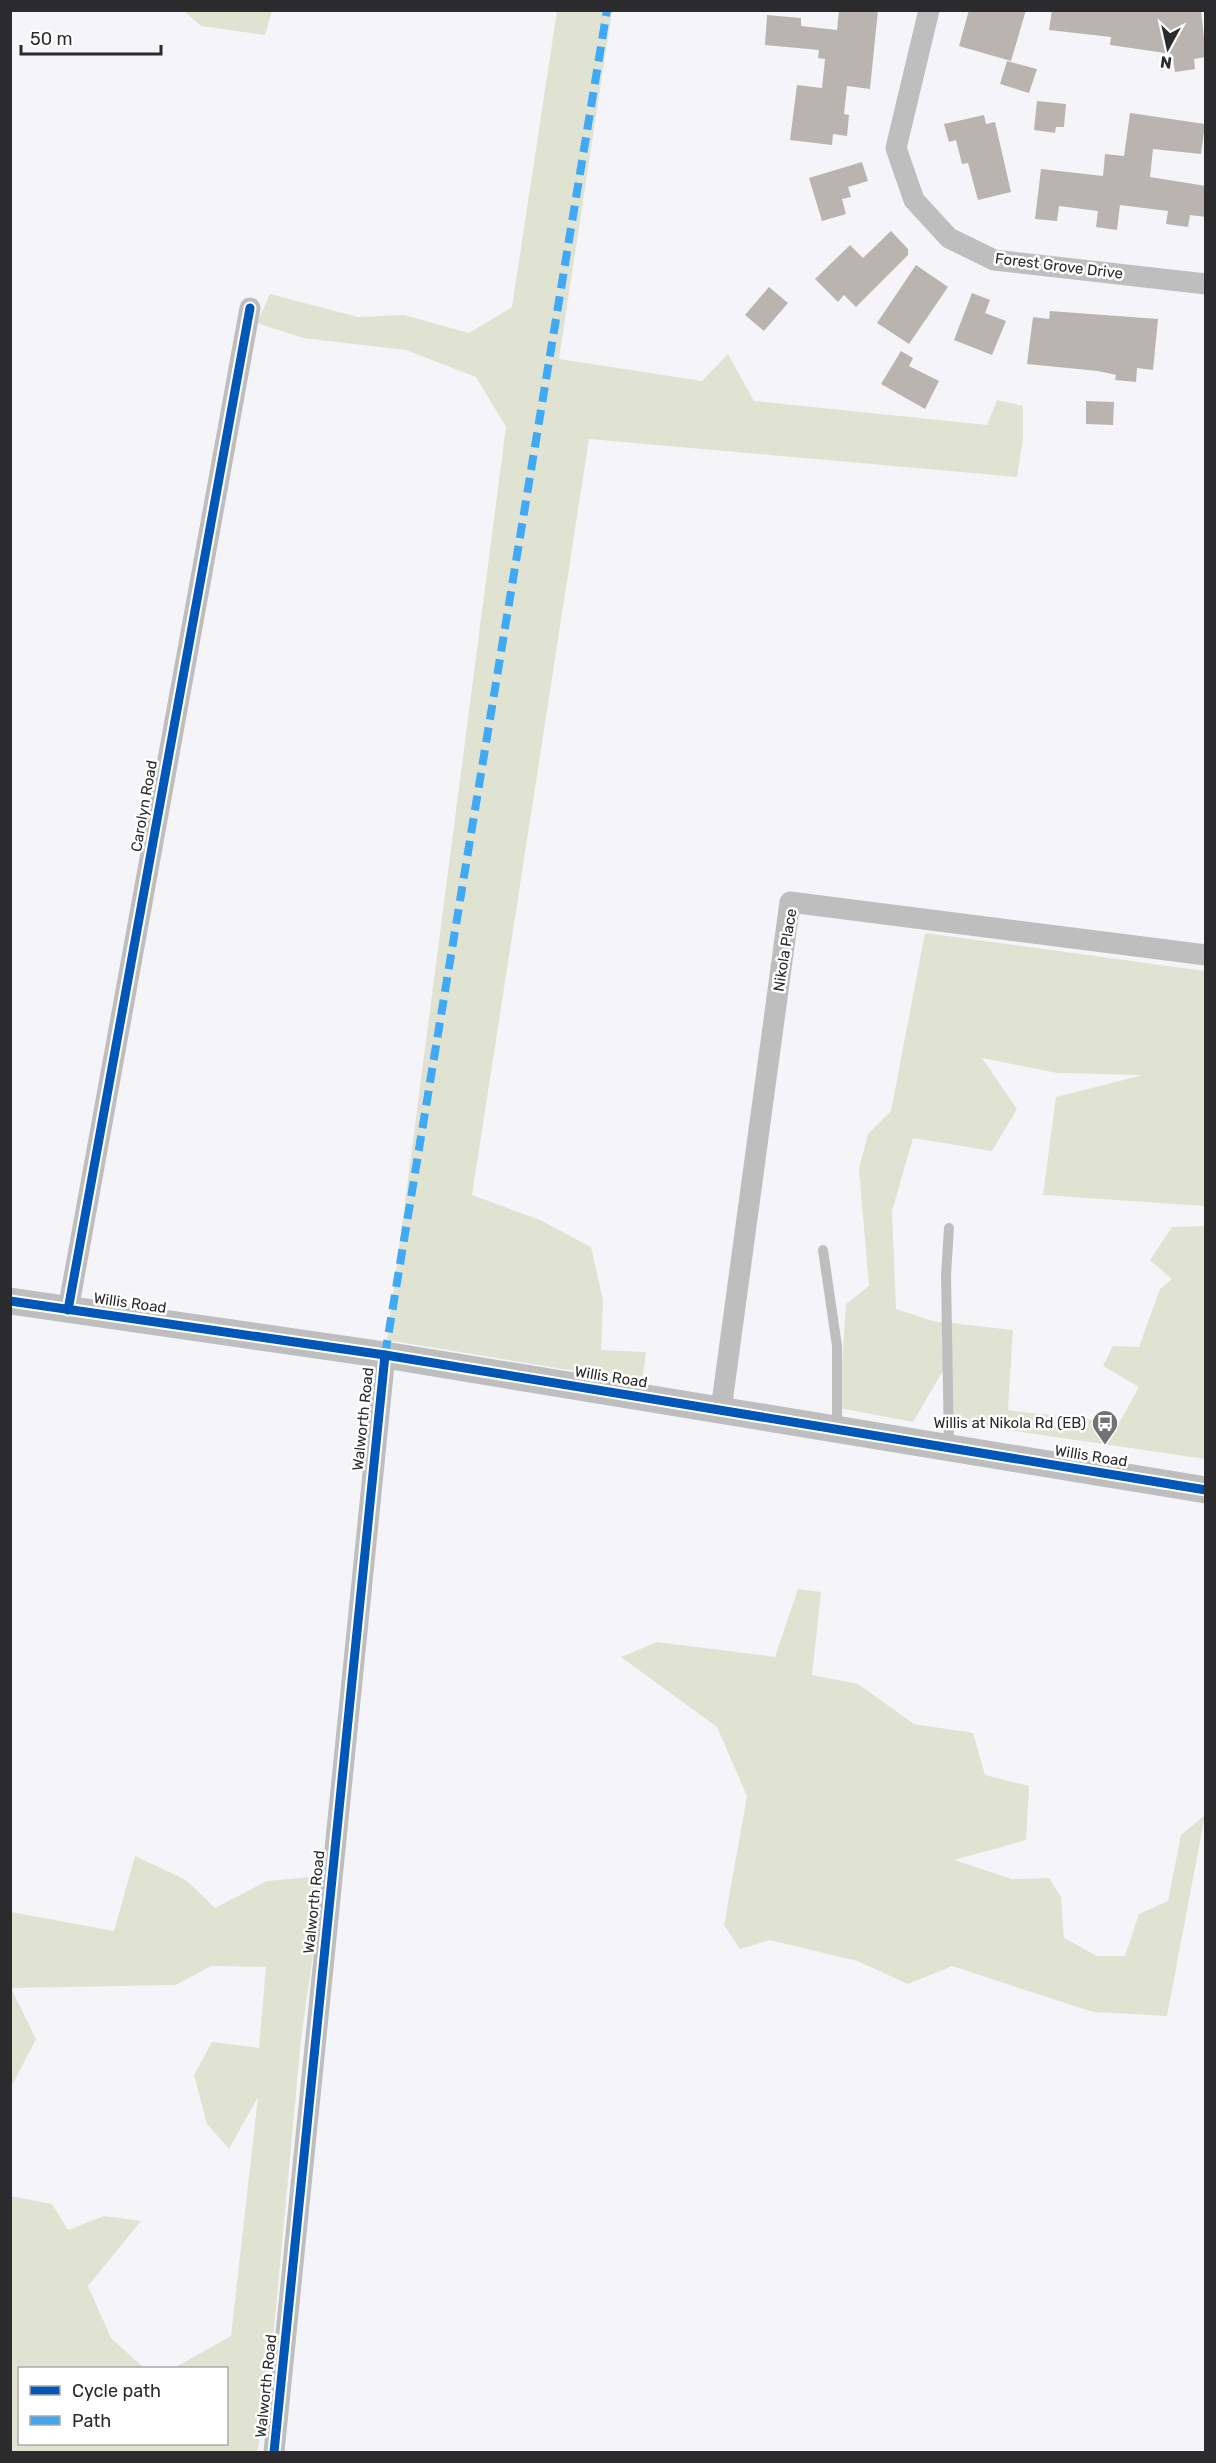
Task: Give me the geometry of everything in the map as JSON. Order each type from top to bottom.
[{"type":"street","name":"Forest Grove Drive","points":[[929,10],[896,148],[914,200],[949,238],[994,260],[1206,284]]},
{"type":"street","name":"Carolyn Road","points":[[69,1310],[250,308]]},
{"type":"street","name":"Nikola Place","points":[[721,1410],[790,902],[1206,955]]},
{"type":"street","name":"Willis Road","points":[[10,1301],[385,1355],[1206,1490]]},
{"type":"street","name":"Walworth Road","points":[[274,2452],[385,1355]]},
{"type":"lane","points":[[949,1228],[946,1275],[949,1448]]},
{"type":"lane","points":[[823,1250],[837,1346],[837,1429]]},
{"type":"green space","points":[[184,11],[272,11],[265,35],[201,26]]},
{"type":"green space","points":[[557,11],[612,11],[559,359],[702,381],[728,354],[754,401],[987,425],[997,400],[1023,406],[1023,439],[1017,477],[589,439],[472,1195],[540,1220],[591,1247],[603,1300],[601,1350],[646,1352],[642,1382],[387,1340],[506,427],[476,377],[406,350],[303,338],[257,323],[270,294],[358,317],[404,315],[469,333],[512,307]]},
{"type":"green space","points":[[925,933],[1205,971],[1205,1206],[1043,1195],[1056,1097],[1143,1075],[1057,1073],[982,1058],[1017,1109],[992,1151],[913,1138],[892,1211],[896,1309],[933,1321],[1013,1330],[1008,1410],[1119,1423],[1139,1387],[1103,1366],[1113,1346],[1139,1347],[1160,1289],[1172,1279],[1150,1260],[1172,1227],[1205,1226],[1205,1459],[954,1422],[950,1359],[913,1422],[839,1408],[846,1304],[869,1286],[859,1169],[868,1134],[891,1111]]},
{"type":"green space","points":[[798,1589],[821,1592],[812,1675],[858,1684],[914,1724],[973,1733],[985,1775],[1029,1786],[1026,1840],[954,1860],[1012,1879],[1049,1878],[1061,1897],[1064,1938],[1097,1956],[1125,1956],[1139,1914],[1168,1901],[1181,1835],[1205,1815],[1167,2016],[1093,2012],[952,1966],[908,1984],[857,1961],[770,1940],[740,1949],[724,1925],[747,1796],[717,1727],[621,1657],[657,1642],[775,1657]]},
{"type":"green space","points":[[135,1856],[186,1880],[215,1908],[267,1881],[324,1876],[301,2040],[267,2404],[257,2452],[11,2452],[10,2196],[52,2204],[68,2230],[104,2216],[141,2221],[88,2286],[111,2338],[143,2367],[18,2367],[18,2445],[228,2445],[228,2367],[176,2367],[231,2336],[258,2097],[229,2149],[207,2124],[194,2075],[212,2042],[259,2048],[266,1967],[211,1966],[176,1985],[11,1988],[11,1912],[114,1931]]},
{"type":"green space","points":[[11,1988],[36,2039],[11,2087]]},
{"type":"building","points":[[839,10],[878,10],[870,89],[847,86],[844,114],[849,115],[847,136],[833,134],[832,145],[790,140],[797,85],[822,88],[825,59],[818,58],[819,50],[765,45],[767,15],[801,18],[801,26],[837,30]]},
{"type":"building","points":[[969,10],[1026,10],[1011,61],[959,46]]},
{"type":"building","points":[[1052,10],[1201,10],[1206,57],[1194,59],[1195,69],[1175,72],[1172,54],[1110,45],[1111,37],[1049,30]]},
{"type":"building","points":[[1007,61],[1037,69],[1029,93],[1000,84]]},
{"type":"building","points":[[1037,101],[1066,104],[1064,127],[1056,127],[1055,133],[1034,130]]},
{"type":"building","points":[[1130,113],[1205,124],[1201,154],[1153,149],[1150,177],[1206,186],[1206,217],[1190,215],[1188,227],[1166,224],[1168,211],[1120,205],[1117,230],[1096,227],[1098,211],[1059,206],[1057,221],[1035,219],[1041,169],[1103,176],[1105,154],[1124,156]]},
{"type":"building","points":[[984,115],[986,124],[995,122],[1011,192],[978,200],[968,163],[962,164],[956,140],[949,142],[944,124]]},
{"type":"building","points":[[862,162],[868,181],[848,187],[851,197],[842,199],[846,214],[822,221],[809,178]]},
{"type":"building","points":[[891,231],[908,249],[908,255],[856,307],[844,295],[838,302],[815,279],[850,245],[863,258]]},
{"type":"building","points":[[916,265],[948,287],[909,344],[877,323]]},
{"type":"building","points":[[769,287],[788,303],[764,331],[745,315]]},
{"type":"building","points":[[972,293],[990,300],[985,313],[1006,321],[992,355],[954,340]]},
{"type":"building","points":[[1050,311],[1158,319],[1153,370],[1137,368],[1136,382],[1115,380],[1116,375],[1098,371],[1027,364],[1033,317],[1049,319]]},
{"type":"building","points":[[901,351],[913,358],[909,366],[939,381],[925,409],[881,384]]},
{"type":"building","points":[[1086,401],[1114,402],[1113,425],[1086,424]]},
{"type":"marked path","points":[[385,1355],[607,10]]},
{"type":"cycle path","points":[[68,1310],[250,308]]},
{"type":"cycle path","points":[[10,1301],[385,1355],[1206,1490]]},
{"type":"cycle path","points":[[274,2452],[385,1355]]},
{"type":"place","name":"Willis at Nikola Rd (EB)","points":[[1105,1446]]}]
